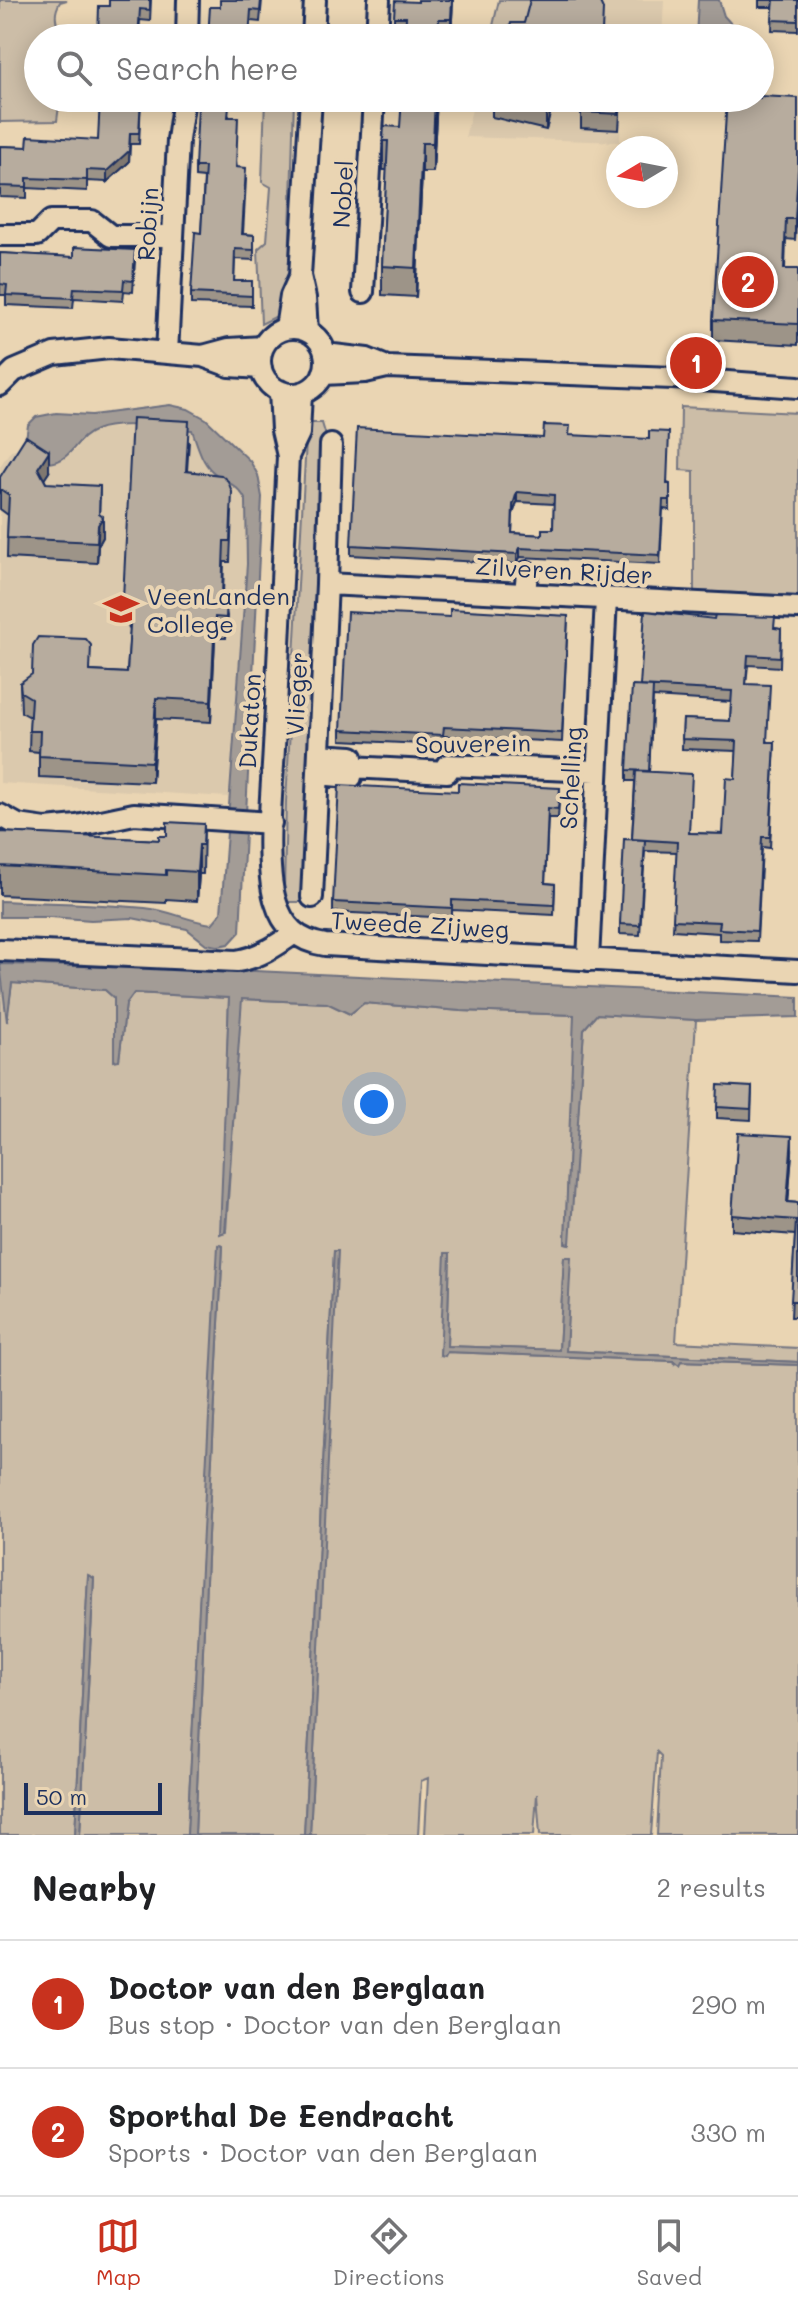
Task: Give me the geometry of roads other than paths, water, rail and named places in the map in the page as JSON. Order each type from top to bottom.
[{"type":"street","points":[[187,24],[188,0]]},
{"type":"street","points":[[314,24],[315,0]]},
{"type":"street","points":[[378,24],[379,0]]},
{"type":"street","name":"Robijn","points":[[167,353],[182,112]]},
{"type":"street","points":[[296,329],[291,296],[300,276],[310,112]]},
{"type":"street","name":"Nobel","points":[[363,292],[373,112]]},
{"type":"street","points":[[0,235],[37,235],[51,221],[92,221],[111,236],[172,236]]},
{"type":"street","points":[[296,329],[321,344],[324,364],[317,382],[290,392],[264,378],[262,358],[268,338],[296,329]]},
{"type":"street","points":[[0,385],[14,371],[54,354],[109,348],[203,356],[230,366],[262,358]]},
{"type":"street","points":[[324,364],[365,372],[387,367],[673,378],[798,387]]},
{"type":"street","name":"Dukaton","points":[[290,392],[282,430],[288,456],[271,823],[271,884],[276,903],[293,934]]},
{"type":"street","name":"Vlieger","points":[[312,897],[331,445]]},
{"type":"street","points":[[525,594],[527,572]]},
{"type":"street","name":"Zilveren Rijder","points":[[327,584],[798,608]]},
{"type":"street","name":"Schelling","points":[[588,960],[606,599]]},
{"type":"street","name":"Souverein","points":[[318,764],[351,777],[351,767],[447,772],[447,765],[596,771]]},
{"type":"street","points":[[0,815],[18,825],[46,829],[134,814],[271,823]]},
{"type":"street","points":[[0,950],[237,961],[248,960],[271,949],[293,934]]},
{"type":"street","name":"Tweede Zijweg","points":[[293,934],[309,943],[325,945],[798,971]]},
{"type":"place","name":"Sporthal De Eendracht","points":[[748,282]]},
{"type":"place","name":"Doctor van den Berglaan","points":[[696,363]]},
{"type":"place","name":"VeenLanden College","points":[[121,609]]}]
